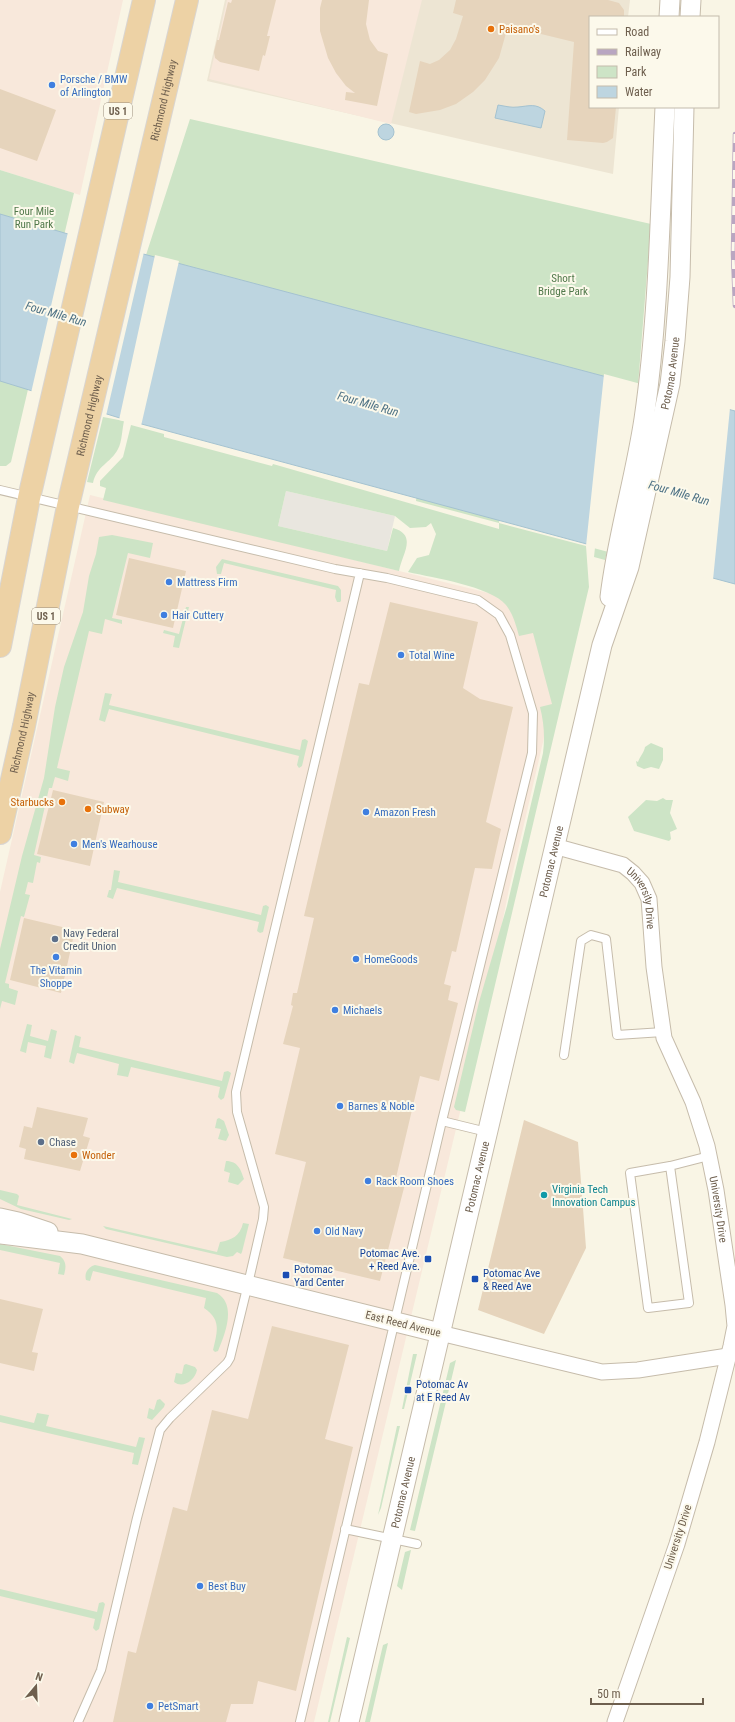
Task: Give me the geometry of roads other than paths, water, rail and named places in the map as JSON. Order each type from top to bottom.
[{"type":"highway","name":"US 1","points":[[0,646],[29,498],[144,0]]},
{"type":"highway","name":"Richmond Highway","points":[[0,833],[24,726],[68,506],[187,0]]},
{"type":"street","points":[[669,16],[670,0]]},
{"type":"street","points":[[690,16],[691,0]]},
{"type":"street","name":"Potomac Avenue","points":[[621,565],[649,378],[654,324],[665,108]]},
{"type":"street","name":"Potomac Avenue","points":[[349,1722],[621,565],[670,384],[680,277],[684,108]]},
{"type":"street","name":"University Drive","points":[[554,846],[623,865],[634,873],[642,883],[649,899],[654,968],[664,1038],[693,1102],[710,1156],[733,1305],[734,1326],[707,1442],[677,1544],[615,1722]]},
{"type":"street","name":"East Reed Avenue","points":[[0,1218],[18,1222],[82,1244],[602,1372],[638,1370],[728,1356]]},
{"type":"street","name":"East Reed Avenue","points":[[0,1234],[82,1244]]},
{"type":"lane","points":[[0,490],[29,498],[478,600],[499,616],[510,635],[532,713],[532,753],[442,1121],[300,1722]]},
{"type":"lane","points":[[78,1722],[101,1670],[137,1518],[160,1430],[170,1418],[227,1363],[230,1358],[263,1219],[264,1208],[237,1112],[236,1092],[360,574]]},
{"type":"lane","points":[[564,1055],[581,941],[591,935],[606,939],[617,1035],[663,1032]]},
{"type":"lane","points":[[442,1121],[487,1132]]},
{"type":"lane","points":[[670,1166],[689,1303],[648,1308],[630,1173],[670,1166],[710,1156]]},
{"type":"lane","points":[[345,1529],[417,1544]]},
{"type":"water","points":[[498,105],[513,107],[532,106],[542,108],[545,111],[541,128],[495,118]]},
{"type":"water","points":[[383,124],[389,124],[394,129],[392,138],[389,140],[383,140],[378,135],[378,129]]},
{"type":"water","name":"Four Mile Run","points":[[0,214],[68,234],[735,411],[735,584],[123,419],[0,381]]},
{"type":"railway","points":[[735,134],[733,254],[735,306]]},
{"type":"place","name":"Paisano's","points":[[491,29]]},
{"type":"place","name":"Porsche / BMW of Arlington","points":[[52,85]]},
{"type":"place","name":"Mattress Firm","points":[[169,582]]},
{"type":"place","name":"Hair Cuttery","points":[[164,615]]},
{"type":"place","name":"Total Wine","points":[[401,655]]},
{"type":"place","name":"Starbucks","points":[[62,802]]},
{"type":"place","name":"Subway","points":[[88,809]]},
{"type":"place","name":"Amazon Fresh","points":[[366,812]]},
{"type":"place","name":"Men's Wearhouse","points":[[74,844]]},
{"type":"place","name":"Navy Federal Credit Union","points":[[55,939]]},
{"type":"place","name":"The Vitamin Shoppe","points":[[56,957]]},
{"type":"place","name":"HomeGoods","points":[[356,959]]},
{"type":"place","name":"Michaels","points":[[335,1010]]},
{"type":"place","name":"Barnes & Noble","points":[[340,1106]]},
{"type":"place","name":"Chase","points":[[41,1142]]},
{"type":"place","name":"Wonder","points":[[74,1155]]},
{"type":"place","name":"Rack Room Shoes","points":[[368,1181]]},
{"type":"place","name":"Virginia Tech Innovation Campus","points":[[544,1195]]},
{"type":"place","name":"Old Navy","points":[[317,1231]]},
{"type":"place","name":"Potomac Ave. + Reed Ave.","points":[[428,1259]]},
{"type":"place","name":"Potomac Yard Center","points":[[286,1275]]},
{"type":"place","name":"Potomac Ave & Reed Ave","points":[[475,1279]]},
{"type":"place","name":"Potomac Av at E Reed Av","points":[[408,1390]]},
{"type":"place","name":"Best Buy","points":[[200,1586]]},
{"type":"place","name":"PetSmart","points":[[150,1706]]},
{"type":"park label","name":"Four Mile Run Park","points":[[34,217]]},
{"type":"park label","name":"Short Bridge Park","points":[[563,284]]}]
